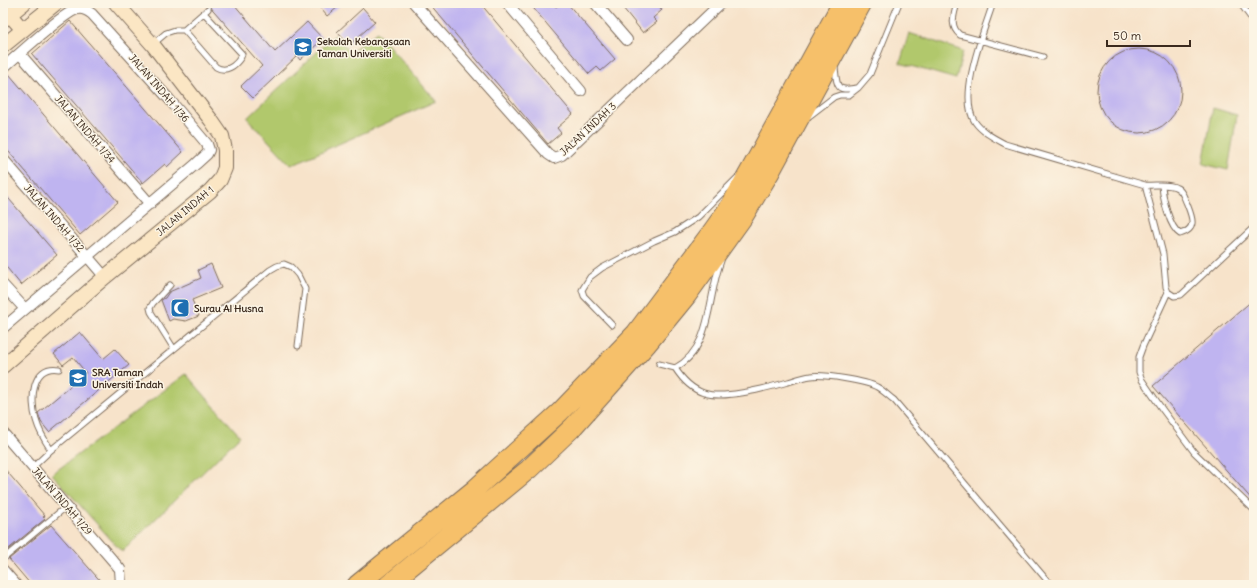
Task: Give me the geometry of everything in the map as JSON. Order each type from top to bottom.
[{"type":"highway","points":[[357,585],[485,480],[560,412],[636,333],[731,205],[842,3]]},
{"type":"highway","points":[[388,585],[523,474],[572,428],[646,345],[687,295],[743,217],[770,172],[862,3]]},
{"type":"street","points":[[24,3],[5,14],[10,35],[56,3]]},
{"type":"street","name":"JALAN INDAH 1","points":[[3,366],[105,277],[210,190],[220,180],[225,168],[225,150],[222,136],[153,45],[116,3]]},
{"type":"street","name":"JALAN INDAH 3","points":[[414,3],[548,154],[554,158],[562,155],[720,3]]},
{"type":"street","points":[[507,3],[581,90]]},
{"type":"street","points":[[595,3],[627,40]]},
{"type":"street","name":"JALAN INDAH 1/36","points":[[3,328],[150,204],[207,154],[209,150],[207,144],[169,99],[86,9],[79,8],[72,10],[20,54]]},
{"type":"street","points":[[3,68],[20,54]]},
{"type":"street","name":"JALAN INDAH 1/34","points":[[20,54],[150,204]]},
{"type":"street","name":"JALAN INDAH 1/32","points":[[3,160],[105,277]]},
{"type":"street","points":[[3,284],[25,310]]},
{"type":"street","name":"JALAN INDAH 1/29","points":[[3,433],[120,569],[121,585]]},
{"type":"street","points":[[3,570],[16,585]]},
{"type":"lane","points":[[795,127],[834,97],[849,95],[858,88],[870,74],[899,3]]},
{"type":"lane","points":[[957,3],[953,25],[956,32],[960,35],[1043,57]]},
{"type":"lane","points":[[993,3],[970,78],[968,94],[970,108],[975,122],[988,135],[1005,144],[1145,185],[1173,186],[1181,191],[1193,218],[1190,229],[1185,232],[1180,234],[1174,228],[1163,196],[1162,186]]},
{"type":"lane","points":[[1240,3],[1254,22]]},
{"type":"lane","points":[[153,45],[166,33],[175,30],[184,30],[206,11],[242,54],[242,57],[226,70],[221,70],[216,67],[184,30]]},
{"type":"lane","points":[[833,55],[838,86],[846,90],[858,88]]},
{"type":"lane","points":[[612,325],[584,296],[582,290],[590,277],[602,268],[654,241],[676,232],[698,217],[759,156]]},
{"type":"lane","points":[[1145,185],[1164,254],[1166,287],[1168,292],[1174,296],[1181,295],[1254,226]]},
{"type":"lane","points":[[727,250],[743,217]]},
{"type":"lane","points":[[659,364],[675,368],[683,364],[700,342],[720,263],[724,256]]},
{"type":"lane","points":[[32,468],[51,450],[270,270],[284,264],[291,267],[298,275],[305,289],[298,346]]},
{"type":"lane","points":[[170,285],[150,308],[174,349]]},
{"type":"lane","points":[[1168,292],[1139,357],[1139,372],[1142,380],[1194,452],[1254,510]]},
{"type":"lane","points":[[675,368],[683,380],[688,384],[704,393],[716,396],[758,391],[811,376],[831,376],[858,381],[876,387],[894,400],[1051,585]]},
{"type":"lane","points":[[51,450],[36,421],[33,394],[34,384],[40,374],[46,369],[59,369]]},
{"type":"lane","points":[[3,559],[67,506]]},
{"type":"green space","points":[[377,32],[436,101],[291,165],[247,118],[335,35],[350,52]]},
{"type":"green space","points":[[909,33],[963,51],[956,79],[900,63]]},
{"type":"green space","points":[[1213,108],[1237,115],[1228,170],[1203,164]]},
{"type":"green space","points":[[186,374],[240,436],[122,552],[52,474]]},
{"type":"building","points":[[207,3],[233,3],[275,52],[307,22],[323,39],[300,60],[297,56],[253,98],[241,86],[262,66]]},
{"type":"building","points":[[316,3],[343,3],[327,16]]},
{"type":"building","points":[[429,3],[480,3],[573,114],[557,128],[561,133],[548,144]]},
{"type":"building","points":[[529,3],[552,3],[556,7],[561,3],[567,3],[615,59],[601,71],[597,67],[589,74]]},
{"type":"building","points":[[619,3],[656,3],[662,10],[653,18],[657,22],[643,33]]},
{"type":"building","points":[[363,8],[375,22],[349,45],[337,32]]},
{"type":"building","points":[[70,21],[183,152],[167,167],[165,164],[143,183],[32,54]]},
{"type":"building","points":[[1139,49],[1147,50],[1162,56],[1174,68],[1180,83],[1180,99],[1174,114],[1162,126],[1147,132],[1139,133],[1131,132],[1116,126],[1104,114],[1098,99],[1097,91],[1098,83],[1104,68],[1116,56],[1131,50]]},
{"type":"building","points":[[9,74],[118,202],[80,235],[3,145],[3,79]]},
{"type":"building","points":[[3,192],[57,255],[21,285],[3,263]]},
{"type":"building","points":[[211,264],[221,288],[192,300],[199,316],[186,321],[173,319],[169,321],[161,300],[165,298],[169,292],[201,278],[198,270]]},
{"type":"building","points":[[1254,299],[1254,502],[1153,386]]},
{"type":"building","points":[[80,332],[103,359],[115,349],[129,365],[49,432],[41,422],[38,413],[86,373],[73,357],[63,365],[54,354]]},
{"type":"building","points":[[3,467],[45,516],[43,517],[45,519],[5,552],[3,549]]},
{"type":"building","points":[[51,525],[104,585],[31,585],[9,559]]},
{"type":"place","name":"Sekolah Kebangsaan Taman Universiti","points":[[303,47]]},
{"type":"place","name":"Surau Al Husna","points":[[180,308]]},
{"type":"place","name":"SRA Taman Universiti Indah","points":[[78,378]]}]
